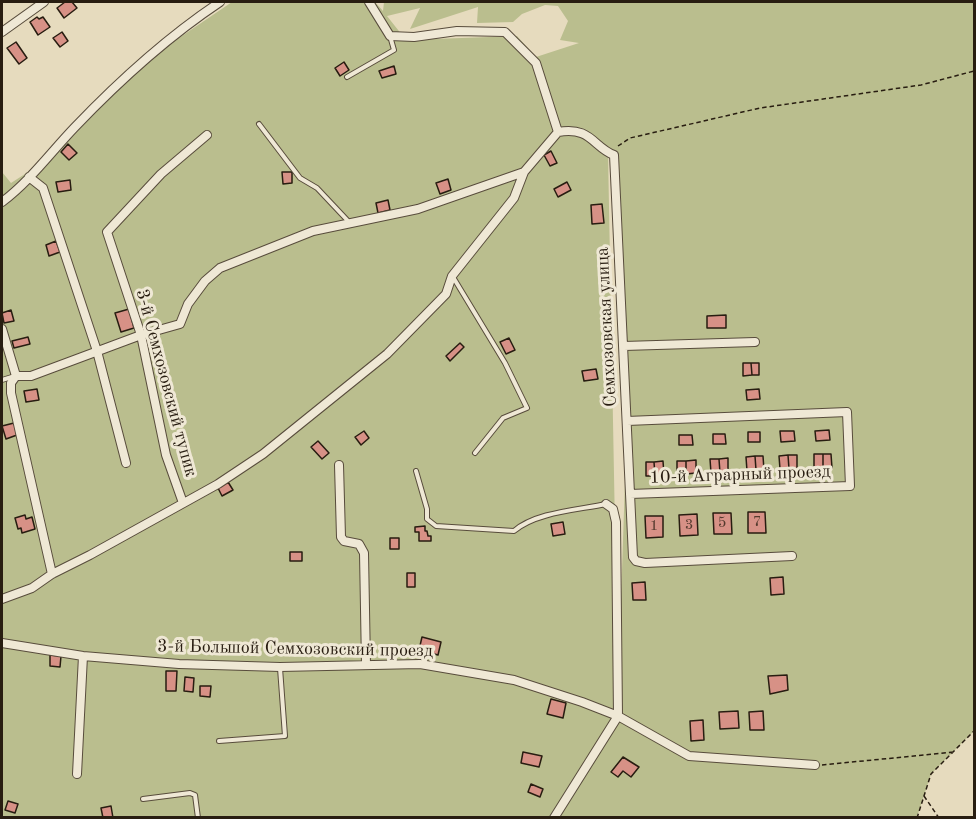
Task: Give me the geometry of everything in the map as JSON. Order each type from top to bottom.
[{"type":"street","points":[[2,32],[44,2]]},
{"type":"street","points":[[2,202],[30,177],[120,80],[180,28],[220,2]]},
{"type":"street","points":[[369,2],[390,36],[414,37],[457,31],[505,32],[536,63],[558,132]]},
{"type":"street","points":[[2,599],[32,588],[52,573],[183,503],[263,454],[387,354],[446,294],[452,276],[514,198],[524,172],[558,132],[569,130],[593,138],[614,155]]},
{"type":"street","name":"3-й Семхозовский тупик","points":[[183,503],[166,455],[141,335],[107,232],[160,174],[207,135]]},
{"type":"street","name":"Семхозовская улица","points":[[614,155],[633,556],[636,561],[792,556]]},
{"type":"street","points":[[16,376],[31,376],[141,335],[180,324],[188,304],[205,281],[220,268],[313,231],[418,209],[524,172]]},
{"type":"street","points":[[30,177],[43,188],[97,351],[126,464]]},
{"type":"street","points":[[2,329],[16,376],[11,384],[10,393],[52,573]]},
{"type":"street","points":[[624,346],[755,342]]},
{"type":"street","name":"10-й Аграрный проезд","points":[[627,421],[846,412],[850,486],[630,494]]},
{"type":"street","points":[[339,465],[341,537],[344,541],[359,544],[364,553],[366,665]]},
{"type":"street","points":[[554,818],[618,716],[616,522],[614,509],[606,504]]},
{"type":"street","name":"3-й Большой Семхозовский проезд","points":[[2,643],[83,656],[179,664],[280,667],[420,664],[514,680],[618,716],[689,756],[815,765]]},
{"type":"street","points":[[77,774],[83,656]]},
{"type":"lane","points":[[347,77],[394,50],[390,36]]},
{"type":"lane","points":[[259,124],[300,178],[317,188],[349,222]]},
{"type":"lane","points":[[452,276],[505,363],[527,408],[503,418],[475,453]]},
{"type":"lane","points":[[2,380],[16,376]]},
{"type":"lane","points":[[416,471],[427,509],[427,519],[436,526],[514,531],[522,524],[540,518],[606,504]]},
{"type":"lane","points":[[219,741],[285,736],[280,667]]},
{"type":"lane","points":[[143,800],[190,793],[195,795],[198,818]]},
{"type":"path","points":[[614,155],[619,145],[630,138],[760,108],[921,85],[975,71]]},
{"type":"path","points":[[916,818],[931,774],[975,731]]},
{"type":"path","points":[[815,765],[954,752]]},
{"type":"path","points":[[924,796],[939,818]]},
{"type":"green space","points":[[232,2],[375,2],[383,11],[384,2],[974,2],[974,731],[931,774],[917,817],[2,817],[2,172],[11,183],[28,172],[117,80]],"holes":[[[545,5],[558,6],[568,21],[560,40],[579,43],[536,57],[517,36],[406,40],[387,16],[420,8],[410,29],[478,7],[477,23],[513,22],[522,14]],[[608,153],[614,155],[627,421],[618,689]]]},
{"type":"building","points":[[65,2],[72,2],[77,8],[64,18],[57,8]]},
{"type":"building","points":[[37,17],[39,19],[43,17],[50,27],[38,35],[30,22]]},
{"type":"building","points":[[62,32],[68,41],[60,47],[53,38]]},
{"type":"building","points":[[16,42],[27,58],[19,64],[7,48]]},
{"type":"building","points":[[344,62],[349,70],[340,76],[335,68]]},
{"type":"building","points":[[394,66],[396,74],[382,78],[379,71]]},
{"type":"building","points":[[68,144],[77,153],[69,160],[61,152]]},
{"type":"building","points":[[551,151],[557,163],[550,166],[544,155]]},
{"type":"building","points":[[282,172],[292,172],[292,183],[283,184]]},
{"type":"building","points":[[448,179],[451,190],[440,194],[436,183]]},
{"type":"building","points":[[70,180],[71,190],[58,192],[56,182]]},
{"type":"building","points":[[567,182],[571,190],[558,197],[554,189]]},
{"type":"building","points":[[388,200],[390,210],[378,213],[376,203]]},
{"type":"building","points":[[602,204],[604,223],[592,224],[591,205]]},
{"type":"building","points":[[56,241],[60,252],[49,256],[46,245]]},
{"type":"building","points":[[129,309],[134,328],[121,332],[115,313]]},
{"type":"building","points":[[11,310],[14,321],[4,323],[2,313]]},
{"type":"building","points":[[726,315],[726,328],[707,328],[707,316]]},
{"type":"building","points":[[28,337],[30,344],[14,348],[12,341]]},
{"type":"building","points":[[509,338],[515,350],[506,354],[500,342]]},
{"type":"building","points":[[460,343],[464,347],[450,361],[446,356]]},
{"type":"building","points":[[743,363],[751,363],[752,375],[743,376]]},
{"type":"building","points":[[751,363],[759,363],[759,375],[752,375]]},
{"type":"building","points":[[596,369],[598,379],[584,381],[582,371]]},
{"type":"building","points":[[37,389],[39,400],[26,402],[24,391]]},
{"type":"building","points":[[759,389],[760,399],[747,400],[746,390]]},
{"type":"building","points":[[14,423],[17,435],[6,439],[2,426]]},
{"type":"building","points":[[829,430],[830,440],[816,441],[815,431]]},
{"type":"building","points":[[364,431],[369,438],[361,445],[355,437]]},
{"type":"building","points":[[780,431],[794,431],[795,441],[781,442]]},
{"type":"building","points":[[748,432],[760,432],[760,442],[748,442]]},
{"type":"building","points":[[713,434],[725,434],[726,444],[713,444]]},
{"type":"building","points":[[679,435],[692,435],[693,445],[679,445]]},
{"type":"building","points":[[318,441],[329,453],[322,459],[311,447]]},
{"type":"building","points":[[814,454],[823,454],[823,468],[814,468]]},
{"type":"building","points":[[823,454],[831,454],[832,468],[823,468]]},
{"type":"building","points":[[788,455],[789,469],[780,469],[779,456]]},
{"type":"building","points":[[788,455],[797,455],[797,469],[789,469]]},
{"type":"building","points":[[755,456],[756,470],[747,471],[746,457]]},
{"type":"building","points":[[755,456],[763,456],[764,470],[756,470]]},
{"type":"building","points":[[728,458],[728,472],[720,473],[719,459]]},
{"type":"building","points":[[710,459],[719,459],[720,473],[711,473]]},
{"type":"building","points":[[696,460],[696,473],[686,474],[686,461]]},
{"type":"building","points":[[663,461],[664,475],[655,476],[654,462]]},
{"type":"building","points":[[677,461],[686,461],[686,474],[677,474]]},
{"type":"building","points":[[646,462],[654,462],[655,476],[646,476]]},
{"type":"building","points":[[228,482],[233,490],[222,496],[218,488]]},
{"type":"building","points":[[748,512],[765,512],[766,533],[748,533]]},
{"type":"building","points":[[713,513],[731,513],[732,534],[714,534]]},
{"type":"building","points":[[697,514],[698,535],[680,536],[679,515]]},
{"type":"building","points":[[25,515],[26,519],[32,517],[35,529],[22,533],[21,528],[18,529],[15,518]]},
{"type":"building","points":[[645,516],[663,516],[663,537],[646,538]]},
{"type":"building","points":[[563,522],[565,534],[553,536],[551,524]]},
{"type":"building","points":[[425,526],[428,536],[431,536],[431,541],[419,541],[419,532],[415,532],[415,527]]},
{"type":"building","points":[[390,538],[399,538],[399,549],[390,549]]},
{"type":"building","points":[[290,552],[302,552],[302,561],[290,561]]},
{"type":"building","points":[[407,573],[415,573],[415,587],[407,587]]},
{"type":"building","points":[[783,577],[784,594],[771,595],[770,578]]},
{"type":"building","points":[[645,582],[646,600],[633,600],[632,583]]},
{"type":"building","points":[[422,637],[441,642],[438,655],[419,650]]},
{"type":"building","points":[[50,655],[61,656],[60,667],[50,666]]},
{"type":"building","points":[[166,671],[177,671],[176,691],[166,691]]},
{"type":"building","points":[[787,675],[788,690],[770,694],[768,676]]},
{"type":"building","points":[[185,677],[194,678],[193,692],[184,691]]},
{"type":"building","points":[[200,686],[211,686],[210,697],[200,696]]},
{"type":"building","points":[[551,699],[566,703],[563,718],[547,714]]},
{"type":"building","points":[[738,711],[739,728],[720,729],[719,712]]},
{"type":"building","points":[[763,711],[764,730],[750,730],[749,712]]},
{"type":"building","points":[[703,720],[704,740],[691,741],[690,721]]},
{"type":"building","points":[[523,752],[542,756],[539,767],[521,763]]},
{"type":"building","points":[[623,757],[639,767],[631,777],[623,771],[618,777],[611,772]]},
{"type":"building","points":[[531,784],[543,789],[540,797],[528,792]]},
{"type":"building","points":[[8,801],[18,804],[15,813],[5,810]]},
{"type":"building","points":[[111,806],[113,818],[103,818],[101,808]]}]
